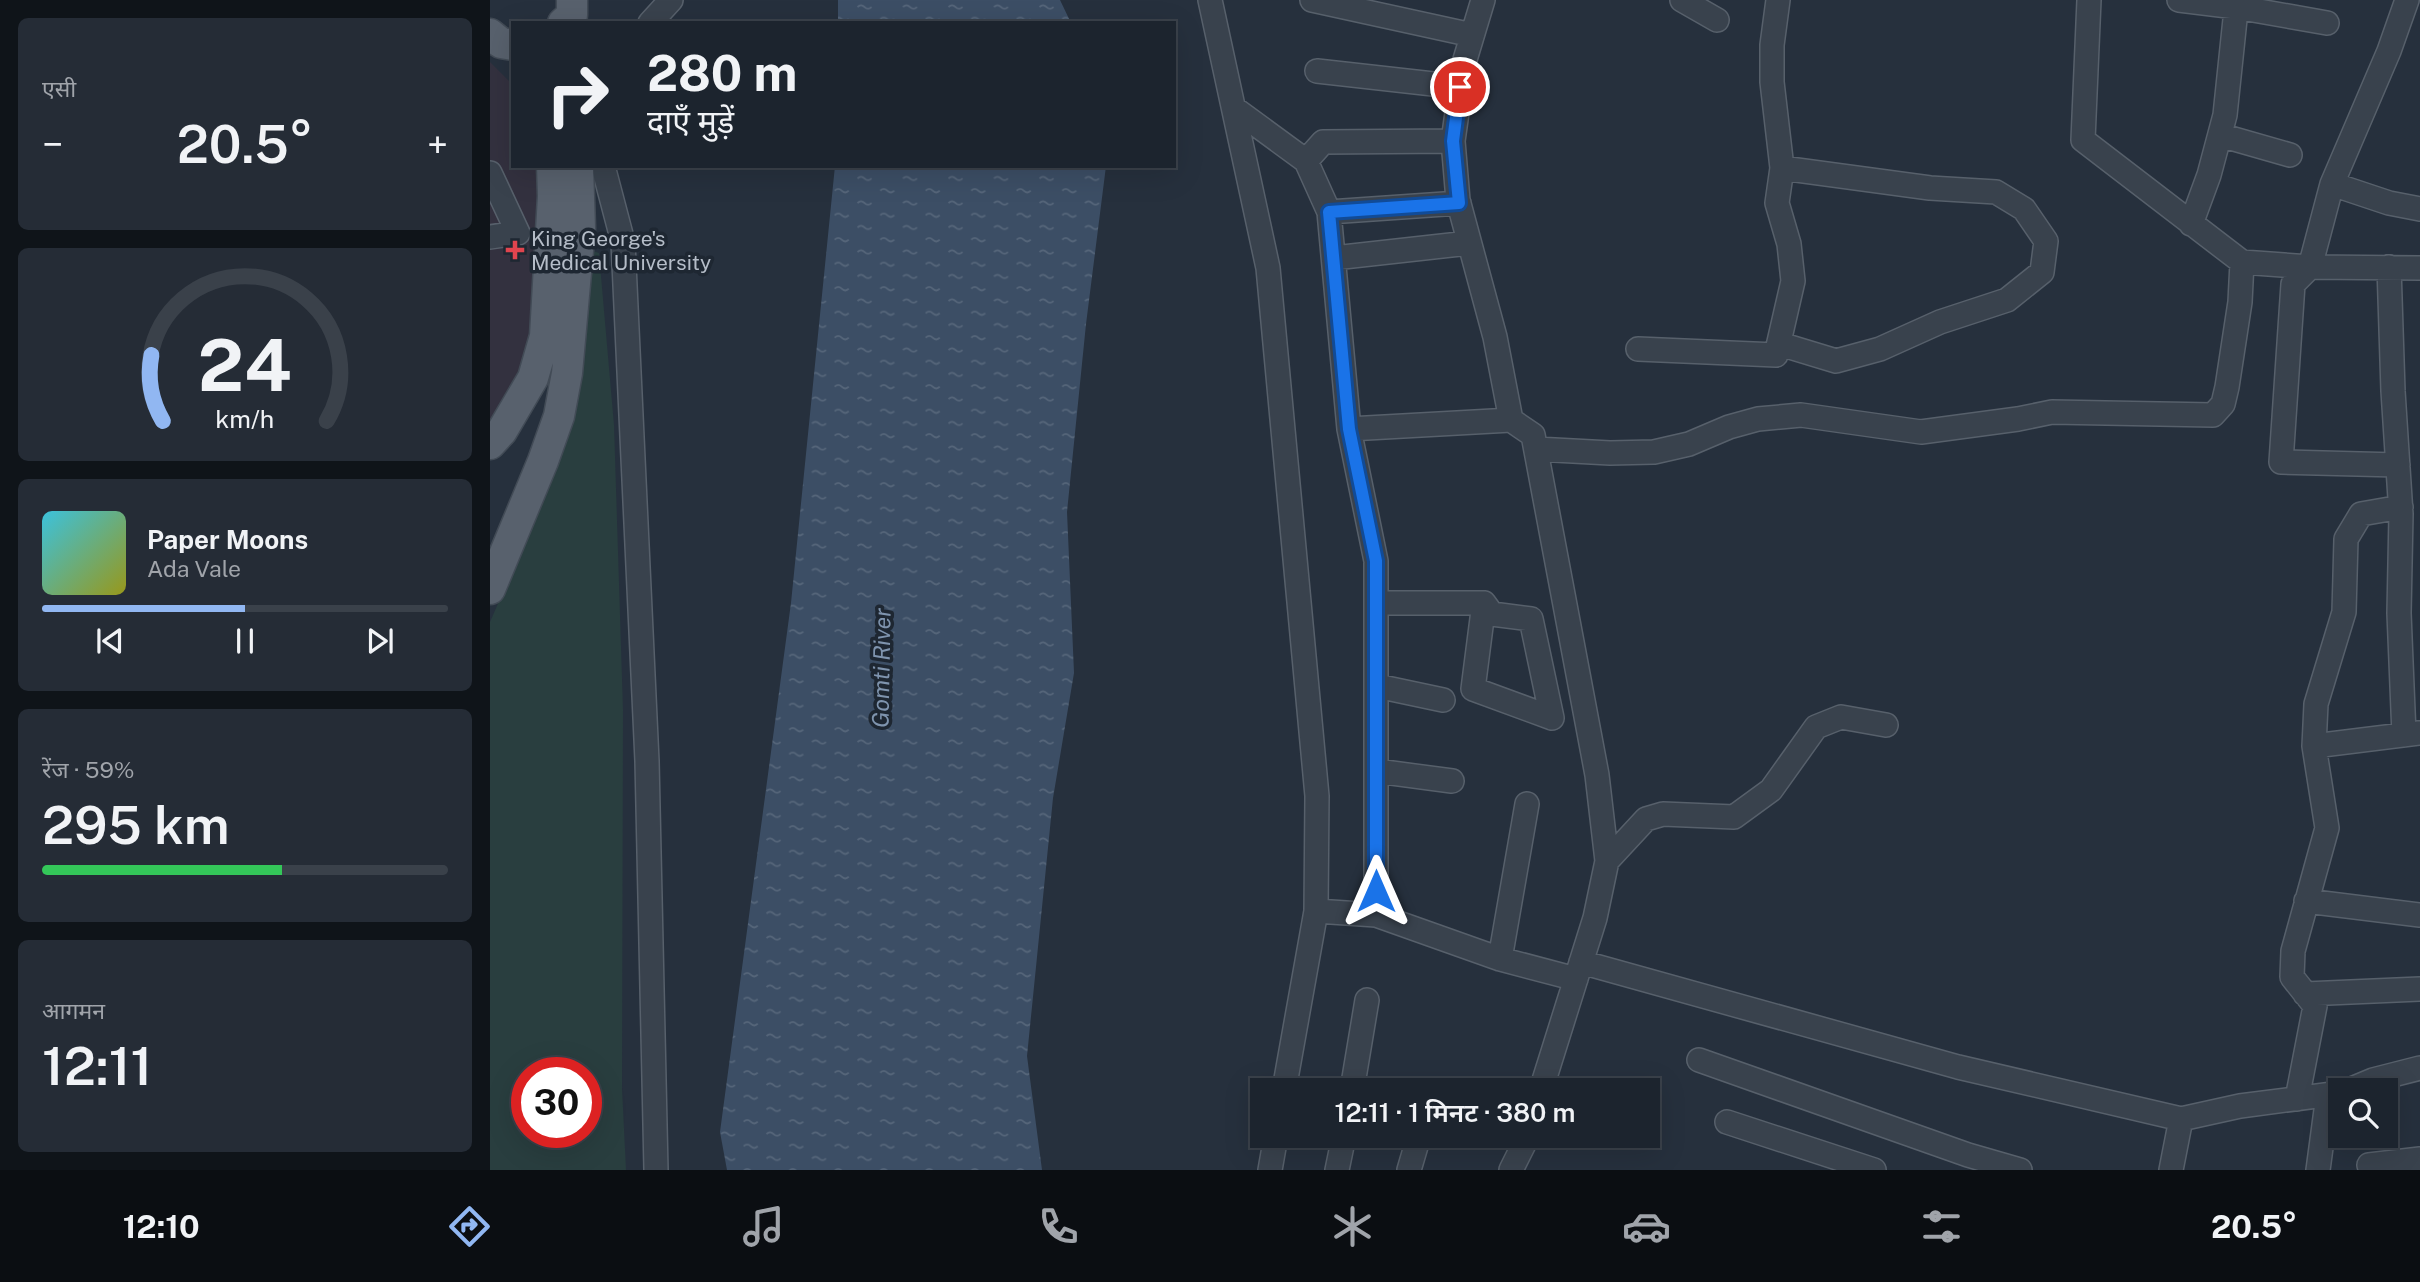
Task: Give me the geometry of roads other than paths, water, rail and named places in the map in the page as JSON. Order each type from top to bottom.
[{"type":"main road","points":[[547,447],[496,438],[533,378],[545,336],[553,196],[552,168]]},
{"type":"main road","points":[[490,590],[559,416],[567,373],[580,228],[578,168]]},
{"type":"street","points":[[652,21],[671,0]]},
{"type":"street","points":[[1210,0],[1268,268],[1317,796],[1316,911],[1286,1078]]},
{"type":"street","points":[[1312,0],[1472,35]]},
{"type":"street","points":[[1483,0],[1464,63],[1453,141],[1459,203],[1495,337],[1511,420]]},
{"type":"street","points":[[1682,0],[1717,20]]},
{"type":"street","points":[[1638,349],[1776,355],[1793,281],[1789,244],[1777,203],[1782,168],[1772,82],[1772,45],[1778,0]]},
{"type":"street","points":[[2089,0],[2083,140],[2242,262],[2311,267],[2420,268]]},
{"type":"street","points":[[2179,0],[2237,4],[2327,23]]},
{"type":"street","points":[[2398,465],[2281,462],[2293,284],[2311,267],[2332,184],[2389,51],[2407,0]]},
{"type":"street","points":[[2191,224],[2209,175],[2225,115],[2237,4]]},
{"type":"street","points":[[1317,71],[1460,87]]},
{"type":"street","points":[[1235,109],[1306,161],[1329,212],[1349,429],[1376,561],[1376,915]]},
{"type":"street","points":[[2220,135],[2290,155]]},
{"type":"street","points":[[1306,161],[1323,142],[1453,141]]},
{"type":"street","points":[[604,168],[623,242],[647,761],[656,1170]]},
{"type":"street","points":[[1780,344],[1836,361],[1880,349],[1940,322],[2007,300],[2042,272],[2046,241],[2024,209],[1996,192],[1930,188],[1782,168]]},
{"type":"street","points":[[490,173],[518,233],[490,237]]},
{"type":"street","points":[[2332,184],[2389,203],[2420,209]]},
{"type":"street","points":[[1329,212],[1459,203]]},
{"type":"street","points":[[1334,258],[1469,243]]},
{"type":"street","points":[[1536,449],[1610,453],[1654,452],[1689,444],[1729,427],[1758,419],[1801,415],[1921,432],[2052,412],[2213,415],[2223,404],[2227,387],[2240,302],[2242,262]]},
{"type":"street","points":[[2314,746],[2412,734],[2399,613],[2407,502],[2398,465],[2389,267]]},
{"type":"street","points":[[1349,429],[1511,420],[1533,435],[1597,775],[1607,861],[1595,918],[1545,1078]]},
{"type":"street","points":[[2297,1098],[2315,1006],[2292,977],[2293,951],[2327,828],[2314,746],[2316,704],[2344,612],[2346,539],[2361,514],[2407,502]]},
{"type":"street","points":[[1376,603],[1484,603]]},
{"type":"street","points":[[1484,603],[1492,614],[1531,619],[1552,718],[1473,689],[1484,603]]},
{"type":"street","points":[[1377,686],[1443,700]]},
{"type":"street","points":[[1607,861],[1646,819],[1663,814],[1734,817],[1770,790],[1816,727],[1841,717],[1886,725]]},
{"type":"street","points":[[1377,771],[1452,781]]},
{"type":"street","points":[[1500,958],[1527,804]]},
{"type":"street","points":[[2306,901],[2420,915]]},
{"type":"street","points":[[1316,911],[1376,915],[1500,958],[1579,970],[1958,1067],[2181,1119],[2240,1106],[2328,1094]]},
{"type":"street","points":[[2305,994],[2420,989]]},
{"type":"street","points":[[1354,1078],[1367,1000]]},
{"type":"street","points":[[1699,1060],[2014,1169]]},
{"type":"street","points":[[2381,1078],[2420,1068]]},
{"type":"street","points":[[2171,1170],[2181,1119]]},
{"type":"street","points":[[1727,1122],[1874,1170]]},
{"type":"street","points":[[2318,1170],[2328,1133]]},
{"type":"street","points":[[1270,1170],[1274,1148]]},
{"type":"street","points":[[1337,1170],[1342,1148]]},
{"type":"street","points":[[1409,1170],[1415,1148]]},
{"type":"street","points":[[1511,1170],[1517,1148]]},
{"type":"street","points":[[2369,1165],[2420,1159]]},
{"type":"water","points":[[838,0],[1060,0],[1070,21],[838,21]]},
{"type":"water","name":"Gomti River","points":[[835,168],[1106,168],[1086,324],[1067,512],[1074,673],[1053,798],[1027,1056],[1042,1170],[727,1170],[720,1132],[791,603]]},
{"type":"place","name":"King George's Medical University","points":[[515,250]]}]
